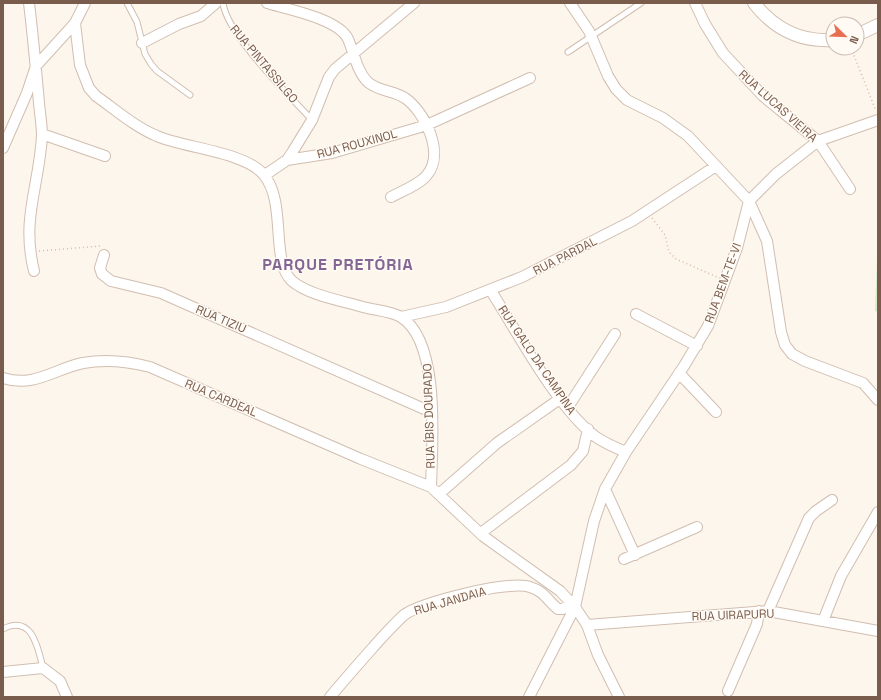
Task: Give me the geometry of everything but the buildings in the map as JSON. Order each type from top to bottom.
[{"type":"street","points":[[29,3],[42,134],[40,158],[29,216],[29,252],[34,271]]},
{"type":"street","points":[[3,148],[27,93],[36,66],[76,23],[85,3]]},
{"type":"street","points":[[142,43],[179,24],[201,16],[216,3]]},
{"type":"street","points":[[267,3],[332,24],[341,30],[348,37],[367,81],[380,89],[406,99],[427,125],[434,156],[430,171],[426,177],[419,182],[391,197]]},
{"type":"street","points":[[265,176],[286,160],[312,120],[329,77],[335,69],[414,3]]},
{"type":"street","points":[[570,3],[592,36],[608,76],[616,89],[627,100],[663,118],[688,136],[701,147],[716,166],[749,201],[762,228],[770,260],[781,332],[785,345],[792,354],[805,361],[863,383],[878,400]]},
{"type":"street","name":"RUA LUCAS VIEIRA","points":[[695,3],[705,24],[723,53],[763,96],[818,140],[850,189]]},
{"type":"street","points":[[754,3],[764,16],[778,28],[806,38],[825,39]]},
{"type":"street","points":[[76,23],[80,65],[89,88],[96,96],[156,136],[242,161],[259,170],[265,176],[275,200],[279,222],[282,263],[292,281],[328,297],[400,317]]},
{"type":"street","points":[[865,31],[878,25]]},
{"type":"street","name":"RUA ROUXINOL","points":[[286,160],[332,153],[427,125],[530,78]]},
{"type":"street","points":[[749,201],[776,174],[818,140],[878,120]]},
{"type":"street","points":[[42,134],[105,156]]},
{"type":"street","name":"RUA PARDAL","points":[[400,317],[446,308],[491,291],[579,249],[647,212],[716,166]]},
{"type":"street","name":"RUA BEM-TE-VI","points":[[529,697],[573,605],[594,521],[605,489],[626,452],[697,346],[708,326],[726,281],[749,201]]},
{"type":"street","name":"RUA TIZIU","points":[[104,255],[100,268],[102,274],[111,281],[161,293],[431,412]]},
{"type":"street","name":"RUA GALO DA CAMPINA","points":[[491,291],[568,407],[588,429],[609,444],[626,452]]},
{"type":"street","points":[[636,314],[697,346]]},
{"type":"street","name":"RUA ÍBIS DOURADO","points":[[400,317],[420,338],[425,351],[429,372],[431,412],[431,487]]},
{"type":"street","points":[[568,407],[615,334]]},
{"type":"street","name":"RUA CARDEAL","points":[[3,378],[31,381],[81,363],[100,361],[132,362],[150,367],[361,459],[431,487]]},
{"type":"street","points":[[679,373],[716,412]]},
{"type":"street","points":[[439,494],[497,443],[561,398]]},
{"type":"street","points":[[481,533],[571,465],[583,451],[588,429]]},
{"type":"street","points":[[431,487],[481,533],[560,591],[573,605],[587,625],[598,655],[619,697]]},
{"type":"street","points":[[605,489],[635,555]]},
{"type":"street","points":[[728,691],[757,624],[809,518],[832,500]]},
{"type":"street","points":[[823,621],[841,576],[878,512]]},
{"type":"street","points":[[624,559],[697,527]]},
{"type":"street","name":"RUA JANDAIA","points":[[330,697],[405,614],[421,607],[502,586],[517,584],[528,586],[544,594],[558,609],[563,609],[573,605]]},
{"type":"street","name":"RUA UIRAPURU","points":[[587,625],[764,611],[878,631]]},
{"type":"street","points":[[3,672],[43,668],[60,681],[67,697]]},
{"type":"lane","points":[[127,3],[137,22],[148,59],[157,71],[190,95]]},
{"type":"lane","name":"RUA PINTASSILGO","points":[[224,3],[229,22],[249,48],[312,120]]},
{"type":"lane","points":[[568,52],[641,3]]},
{"type":"lane","points":[[3,629],[11,625],[18,625],[30,632],[34,638],[43,668]]},
{"type":"path","points":[[854,56],[878,115]]},
{"type":"path","points":[[647,212],[664,234],[669,252],[676,260],[726,281]]},
{"type":"path","points":[[29,252],[95,246],[102,247],[104,255]]},
{"type":"green space","points":[[878,232],[878,312],[875,311]]},
{"type":"district","name":"PARQUE PRETÓRIA","points":[[338,264]]}]
